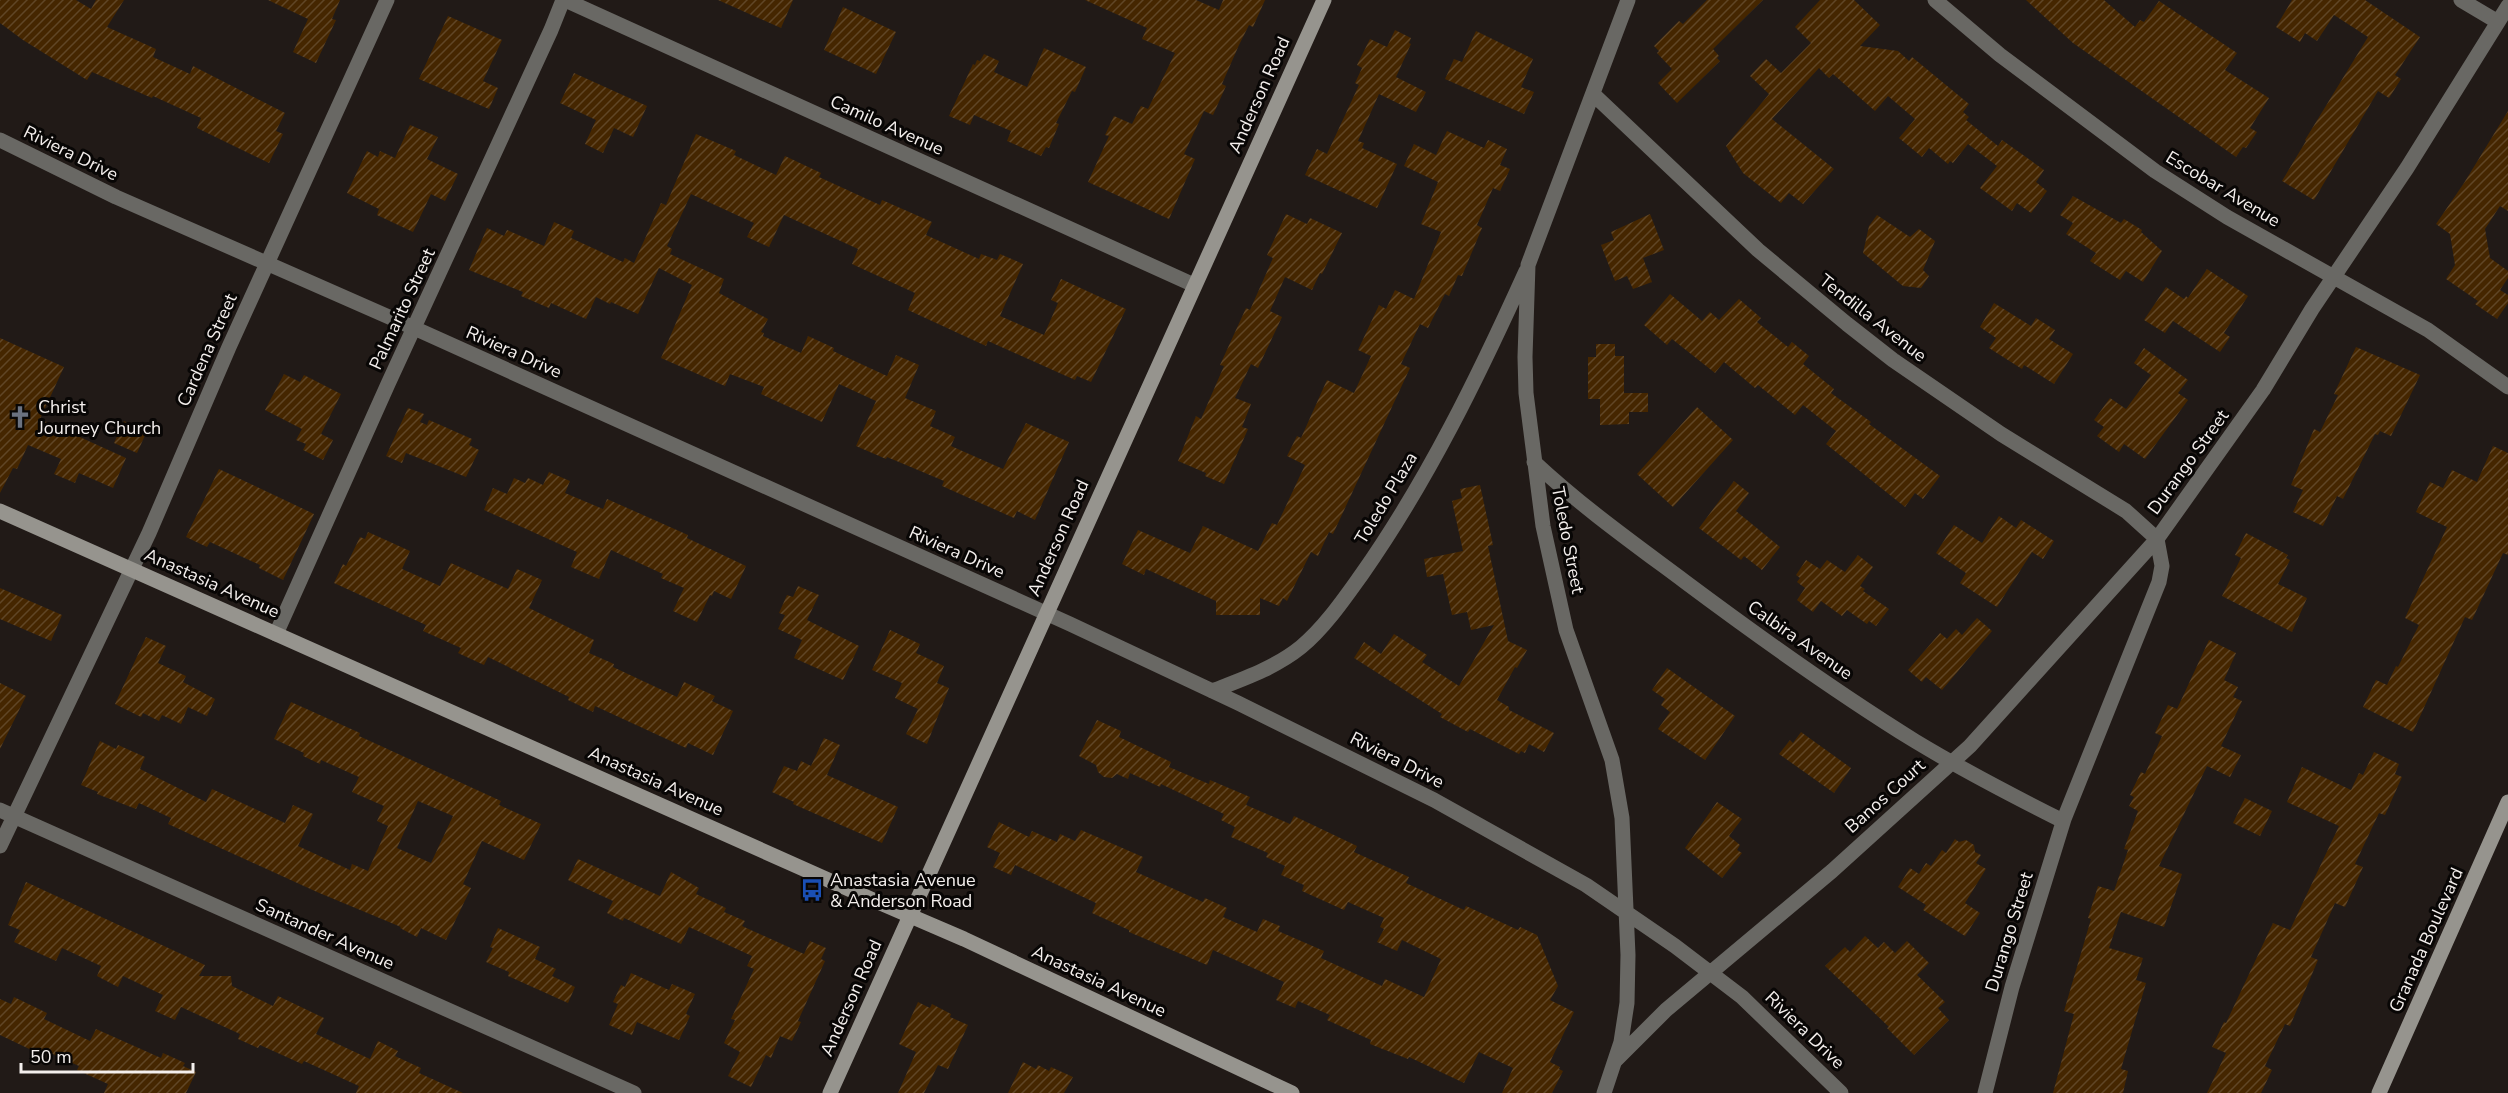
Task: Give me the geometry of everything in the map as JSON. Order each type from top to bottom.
[{"type":"street","name":"Cardena Street","points":[[0,846],[7,813],[131,569],[387,0]]},
{"type":"street","name":"Camilo Avenue","points":[[564,0],[1194,285]]},
{"type":"street","name":"Palmarito Street","points":[[276,634],[564,0]]},
{"type":"street","name":"Anderson Road","points":[[830,1093],[1324,0]]},
{"type":"street","name":"Toledo Street","points":[[1604,1093],[1617,1060],[1627,1003],[1622,818],[1611,760],[1566,630],[1543,526],[1525,375],[1528,265],[1628,0]]},
{"type":"street","name":"Escobar Avenue","points":[[1935,0],[2000,55],[2138,159],[2217,211],[2428,330],[2508,387]]},
{"type":"street","points":[[2461,0],[2498,22]]},
{"type":"street","name":"Durango Street","points":[[1985,1093],[2012,987],[2063,821],[2159,582],[2162,566],[2157,538],[2236,430],[2407,168],[2508,6]]},
{"type":"street","name":"Tendilla Avenue","points":[[1593,94],[1751,243],[1847,324],[1903,367],[2001,434],[2126,511],[2157,538]]},
{"type":"street","name":"Riviera Drive","points":[[0,140],[116,197],[414,328],[1046,613],[1212,691],[1434,801],[1586,885],[1712,973],[1760,1013],[1841,1093]]},
{"type":"street","name":"Toledo Plaza","points":[[1212,691],[1272,666],[1300,648],[1324,624],[1358,579],[1395,526],[1431,462],[1479,372],[1528,265]]},
{"type":"street","name":"Calbira Avenue","points":[[1534,462],[1568,494],[1720,608],[1862,707],[1952,762],[2063,821]]},
{"type":"street","name":"Anastasia Avenue","points":[[0,511],[910,916],[1293,1093]]},
{"type":"street","name":"Banos Court","points":[[1617,1060],[1658,1017],[1832,871],[1952,762],[2009,705],[2157,538]]},
{"type":"street","name":"Granada Boulevard","points":[[2379,1093],[2508,802]]},
{"type":"street","name":"Santander Avenue","points":[[7,813],[634,1093]]},
{"type":"building","points":[[0,0],[76,0],[91,9],[96,0],[124,0],[107,27],[156,49],[153,57],[190,74],[193,66],[285,113],[276,131],[283,134],[269,163],[197,128],[201,118],[153,96],[152,98],[92,72],[87,80],[0,23]]},
{"type":"building","points":[[268,0],[340,0],[332,19],[336,20],[316,63],[293,52],[308,19]]},
{"type":"building","points":[[718,0],[793,0],[781,28]]},
{"type":"building","points":[[1085,0],[1196,0],[1219,10],[1223,0],[1265,0],[1253,27],[1249,25],[1239,45],[1222,84],[1226,86],[1213,115],[1204,111],[1184,154],[1195,159],[1169,219],[1088,182],[1109,136],[1105,135],[1114,116],[1132,124],[1141,106],[1148,109],[1175,53],[1142,39],[1147,28]]},
{"type":"building","points":[[1707,0],[1763,0],[1713,49],[1720,61],[1677,103],[1658,83],[1672,69],[1657,53],[1659,51],[1654,46],[1679,21],[1683,24]]},
{"type":"building","points":[[1820,0],[1854,0],[1880,25],[1860,46],[1898,51],[1909,61],[1912,57],[1969,104],[1963,112],[1969,117],[1966,120],[1998,146],[2002,140],[2044,170],[2036,182],[2047,191],[2031,213],[2017,203],[2012,211],[1980,188],[1997,166],[1968,144],[1953,163],[1950,161],[1948,164],[1929,148],[1922,157],[1899,138],[1915,119],[1888,96],[1875,111],[1833,74],[1829,78],[1819,68],[1772,119],[1834,169],[1803,204],[1789,193],[1781,203],[1743,173],[1726,146],[1769,94],[1750,76],[1766,59],[1781,73],[1811,43],[1795,27]]},
{"type":"building","points":[[2026,0],[2104,0],[2135,27],[2140,20],[2144,22],[2159,1],[2237,53],[2225,70],[2269,98],[2250,128],[2257,132],[2246,148],[2243,147],[2236,157],[2073,43]]},
{"type":"building","points":[[2292,0],[2365,0],[2420,37],[2395,75],[2401,79],[2389,98],[2378,91],[2314,200],[2282,181],[2368,37],[2334,15],[2317,41],[2305,33],[2300,42],[2276,27]]},
{"type":"building","points":[[843,7],[896,32],[876,74],[824,50]]},
{"type":"building","points":[[448,16],[502,40],[483,81],[498,88],[489,109],[419,79]]},
{"type":"building","points":[[1395,30],[1411,38],[1409,43],[1411,44],[1396,77],[1426,92],[1416,112],[1379,94],[1358,141],[1364,143],[1362,148],[1397,164],[1377,208],[1305,175],[1317,149],[1327,154],[1359,85],[1355,83],[1362,68],[1357,65],[1370,39],[1387,47]]},
{"type":"building","points":[[1476,31],[1533,59],[1521,87],[1534,92],[1524,114],[1445,79],[1454,59],[1462,62]]},
{"type":"building","points":[[1044,48],[1086,67],[1075,92],[1072,91],[1056,123],[1059,124],[1049,148],[1046,147],[1041,156],[1007,141],[1011,131],[974,115],[970,125],[949,116],[973,64],[975,65],[977,60],[980,61],[984,54],[999,61],[994,72],[1027,87]]},
{"type":"building","points":[[574,73],[647,106],[633,137],[614,128],[603,153],[585,144],[596,120],[560,103]]},
{"type":"building","points":[[2508,111],[2508,211],[2500,206],[2485,229],[2490,258],[2508,271],[2508,278],[2500,290],[2508,295],[2508,303],[2497,319],[2475,304],[2478,301],[2446,279],[2455,265],[2450,234],[2436,224]]},
{"type":"building","points":[[410,125],[438,137],[427,159],[458,174],[445,201],[431,194],[413,232],[377,215],[379,209],[347,193],[367,151],[378,157],[380,151],[395,158]]},
{"type":"building","points":[[1447,131],[1484,148],[1488,140],[1507,149],[1500,165],[1510,169],[1500,191],[1493,188],[1477,225],[1482,228],[1462,276],[1458,275],[1449,296],[1445,294],[1428,328],[1420,324],[1401,364],[1410,368],[1333,534],[1329,532],[1318,556],[1311,552],[1287,601],[1283,598],[1279,606],[1260,598],[1260,615],[1216,615],[1216,601],[1146,569],[1144,575],[1122,564],[1138,530],[1190,553],[1203,526],[1258,551],[1272,523],[1277,525],[1305,465],[1287,456],[1297,436],[1301,438],[1327,380],[1354,393],[1371,356],[1358,350],[1379,305],[1386,309],[1395,290],[1414,299],[1441,232],[1421,224],[1438,182],[1404,166],[1414,144],[1436,155]]},
{"type":"building","points":[[696,134],[736,151],[734,155],[776,175],[785,156],[821,173],[819,177],[880,205],[882,200],[932,222],[926,235],[979,259],[981,254],[997,260],[1000,254],[1023,264],[1000,316],[1044,335],[1058,303],[1051,300],[1061,279],[1126,309],[1091,382],[1077,376],[1075,380],[988,341],[986,346],[908,310],[915,293],[852,264],[858,249],[784,215],[769,247],[747,237],[754,223],[691,194],[667,246],[672,249],[670,254],[724,279],[719,293],[768,319],[761,332],[764,333],[763,336],[801,353],[808,336],[834,348],[833,351],[887,376],[896,355],[919,365],[905,398],[936,411],[930,426],[955,437],[951,446],[1003,469],[1026,423],[1069,442],[1035,520],[1017,511],[1014,518],[942,486],[944,481],[856,446],[876,401],[839,384],[822,422],[761,394],[764,387],[730,374],[725,386],[661,358],[692,285],[659,268],[638,314],[596,297],[586,319],[551,303],[549,308],[521,296],[523,292],[469,270],[487,228],[504,236],[507,230],[544,246],[554,222],[574,231],[571,238],[623,262],[625,258],[634,263],[661,203],[666,205]]},
{"type":"building","points":[[2073,196],[2121,223],[2124,219],[2142,230],[2141,232],[2162,251],[2143,282],[2126,271],[2120,280],[2090,261],[2096,253],[2066,234],[2073,223],[2060,215]]},
{"type":"building","points":[[1286,214],[1307,224],[1310,218],[1342,233],[1312,290],[1285,277],[1270,311],[1282,317],[1258,368],[1251,364],[1235,398],[1251,404],[1242,427],[1248,429],[1224,484],[1178,461],[1196,416],[1201,419],[1224,366],[1220,365],[1246,308],[1250,310],[1273,258],[1267,255]]},
{"type":"building","points":[[1650,214],[1664,250],[1643,258],[1652,282],[1633,289],[1627,276],[1615,281],[1601,245],[1614,240],[1611,232]]},
{"type":"building","points":[[1877,215],[1910,237],[1919,229],[1935,241],[1923,270],[1929,276],[1921,288],[1903,286],[1863,253],[1869,226]]},
{"type":"building","points":[[2207,269],[2248,296],[2224,333],[2230,337],[2220,352],[2173,321],[2165,333],[2144,320],[2166,287],[2184,299],[2186,296],[2188,298]]},
{"type":"building","points":[[1670,294],[1702,321],[1710,312],[1719,320],[1739,299],[1761,318],[1757,322],[1788,347],[1792,342],[1809,356],[1803,364],[1834,389],[1831,393],[1940,476],[1923,499],[1915,493],[1905,507],[1826,444],[1836,431],[1803,405],[1795,415],[1758,385],[1755,388],[1724,362],[1715,373],[1672,339],[1667,345],[1644,325]]},
{"type":"building","points":[[1994,303],[2031,326],[2036,318],[2055,330],[2049,339],[2073,354],[2054,384],[2024,365],[2022,369],[1989,348],[1996,338],[1980,327]]},
{"type":"building","name":"Christ Journey Church","points":[[0,338],[64,367],[40,419],[126,458],[113,488],[79,473],[75,483],[54,474],[61,459],[28,445],[17,469],[13,468],[0,493]]},
{"type":"building","points":[[1596,344],[1615,344],[1615,356],[1624,356],[1624,393],[1648,393],[1648,412],[1629,412],[1629,424],[1600,425],[1600,399],[1588,399],[1588,357],[1596,357]]},
{"type":"building","points":[[2356,347],[2420,375],[2391,436],[2380,431],[2378,435],[2375,434],[2343,499],[2337,496],[2323,526],[2293,512],[2303,490],[2291,485],[2314,429],[2320,432],[2338,395],[2334,394]]},
{"type":"building","points":[[2144,348],[2188,380],[2178,393],[2188,400],[2145,459],[2124,444],[2119,452],[2097,436],[2104,427],[2094,420],[2110,398],[2126,409],[2151,375],[2134,363]]},
{"type":"building","points":[[284,374],[300,382],[304,375],[341,394],[321,434],[333,440],[323,460],[303,450],[306,444],[296,440],[302,429],[265,410]]},
{"type":"building","points":[[1697,407],[1733,440],[1673,507],[1637,474]]},
{"type":"building","points":[[408,408],[424,414],[420,422],[427,425],[429,420],[472,439],[469,445],[479,450],[466,477],[406,453],[402,463],[386,456]]},
{"type":"building","points":[[124,421],[147,431],[137,453],[114,443]]},
{"type":"building","points":[[2493,446],[2508,453],[2508,555],[2503,553],[2472,620],[2465,617],[2413,732],[2363,707],[2376,680],[2387,685],[2419,625],[2405,618],[2447,527],[2416,512],[2430,482],[2443,488],[2452,470],[2477,482]]},
{"type":"building","points":[[219,469],[314,514],[283,580],[259,568],[260,565],[210,542],[207,547],[186,537]]},
{"type":"building","points":[[549,472],[570,481],[565,493],[603,509],[607,499],[688,535],[687,538],[746,566],[731,599],[714,591],[697,622],[673,611],[684,588],[661,578],[663,574],[611,550],[599,579],[571,567],[577,552],[484,510],[493,488],[507,494],[514,478],[525,483],[528,478],[543,485]]},
{"type":"building","points":[[1734,481],[1749,493],[1736,511],[1780,547],[1762,570],[1744,556],[1741,560],[1699,528]]},
{"type":"building","points":[[1480,485],[1493,545],[1488,546],[1508,641],[1527,650],[1497,700],[1509,707],[1509,710],[1554,733],[1544,752],[1529,744],[1525,753],[1521,751],[1519,754],[1470,729],[1468,732],[1440,717],[1442,714],[1354,658],[1364,642],[1381,654],[1394,634],[1427,655],[1422,662],[1459,686],[1494,625],[1471,630],[1467,612],[1452,615],[1443,574],[1427,577],[1424,559],[1463,551],[1452,501],[1462,498],[1460,489]]},
{"type":"building","points":[[1999,516],[2016,528],[2021,520],[2054,541],[2043,559],[2032,552],[1997,607],[1960,583],[1966,573],[1936,553],[1954,525],[1982,543]]},
{"type":"building","points":[[368,532],[410,551],[402,569],[440,586],[451,563],[508,589],[517,569],[542,580],[529,608],[594,640],[589,653],[677,697],[684,682],[715,696],[712,701],[733,711],[713,755],[688,743],[686,748],[595,706],[593,712],[568,700],[569,697],[488,657],[484,665],[458,653],[461,648],[423,631],[426,625],[334,583],[343,564],[346,566],[360,537],[365,539]]},
{"type":"building","points":[[2246,533],[2288,555],[2286,558],[2290,560],[2278,584],[2307,598],[2292,632],[2222,596],[2241,558],[2235,555]]},
{"type":"building","points":[[1858,555],[1873,567],[1860,586],[1865,589],[1863,591],[1889,609],[1876,626],[1869,621],[1867,624],[1847,610],[1842,616],[1821,601],[1813,612],[1797,600],[1805,588],[1797,582],[1800,578],[1796,575],[1806,560],[1820,569],[1827,560],[1845,572]]},
{"type":"building","points":[[798,586],[819,595],[807,620],[859,646],[843,680],[794,658],[802,640],[778,629],[785,615],[779,613],[787,595],[793,597]]},
{"type":"building","points":[[0,588],[62,615],[51,641],[0,619]]},
{"type":"building","points":[[1977,618],[1992,631],[1942,690],[1926,677],[1922,682],[1908,670],[1940,633],[1947,639],[1956,629],[1962,635]]},
{"type":"building","points":[[890,630],[920,644],[916,653],[944,666],[937,683],[949,688],[927,744],[906,734],[918,709],[895,698],[902,683],[872,670]]},
{"type":"building","points":[[146,637],[166,646],[158,663],[186,676],[183,682],[215,699],[207,716],[188,707],[181,724],[162,715],[159,721],[143,713],[141,717],[115,704]]},
{"type":"building","points":[[2209,640],[2236,653],[2224,680],[2238,687],[2233,697],[2242,701],[2221,746],[2241,755],[2230,777],[2207,766],[2159,866],[2182,874],[2164,927],[2121,912],[2109,948],[2143,958],[2136,980],[2146,983],[2121,1069],[2128,1071],[2123,1093],[2053,1093],[2074,1014],[2064,1011],[2091,919],[2088,918],[2098,886],[2114,891],[2128,850],[2124,849],[2138,811],[2129,806],[2134,797],[2130,795],[2141,772],[2145,774],[2162,736],[2155,733],[2168,705],[2177,709]]},
{"type":"building","points":[[1667,668],[1735,716],[1705,760],[1658,729],[1670,712],[1661,705],[1665,699],[1652,690]]},
{"type":"building","points":[[0,683],[26,696],[0,749]]},
{"type":"building","points":[[291,702],[501,801],[499,805],[541,824],[524,860],[482,841],[463,884],[471,888],[446,940],[421,928],[417,937],[401,927],[317,892],[168,824],[171,818],[139,803],[136,809],[97,794],[98,792],[81,785],[100,741],[116,749],[118,745],[145,757],[140,769],[206,802],[212,789],[285,823],[293,805],[313,814],[298,846],[350,870],[352,864],[368,871],[388,826],[377,821],[384,806],[352,792],[359,777],[321,760],[320,764],[303,756],[304,753],[274,739]],"holes":[[[418,801],[453,816],[431,863],[397,848]]]},
{"type":"building","points":[[1097,720],[1121,731],[1119,737],[1171,762],[1169,767],[1209,784],[1210,780],[1250,797],[1246,805],[1290,824],[1294,816],[1357,846],[1354,852],[1409,877],[1406,883],[1464,910],[1466,906],[1518,930],[1520,927],[1537,935],[1558,986],[1550,1000],[1574,1012],[1550,1062],[1563,1071],[1552,1093],[1502,1093],[1513,1068],[1479,1052],[1464,1083],[1409,1057],[1408,1059],[1370,1044],[1371,1040],[1327,1020],[1330,1015],[1298,1001],[1295,1008],[1276,1000],[1284,982],[1213,950],[1207,965],[1129,932],[1092,913],[1096,903],[1015,865],[1011,875],[993,867],[1000,853],[987,847],[999,822],[1029,837],[1032,831],[1057,842],[1060,834],[1075,841],[1081,830],[1143,857],[1136,872],[1203,902],[1205,898],[1227,908],[1223,917],[1257,932],[1263,919],[1280,926],[1278,931],[1324,951],[1321,958],[1382,986],[1385,979],[1424,997],[1441,959],[1402,940],[1397,951],[1377,942],[1384,929],[1380,927],[1384,918],[1348,902],[1344,910],[1302,891],[1304,885],[1281,875],[1285,866],[1266,857],[1268,853],[1231,837],[1235,827],[1221,820],[1224,814],[1161,784],[1160,787],[1130,773],[1128,779],[1117,774],[1112,778],[1104,777],[1098,772],[1096,765],[1079,756]]},
{"type":"building","points":[[1801,732],[1851,768],[1834,793],[1779,754],[1790,740],[1793,743]]},
{"type":"building","points":[[824,738],[840,745],[827,775],[898,807],[882,843],[793,804],[794,802],[772,792],[784,766],[797,771],[801,761],[811,766]]},
{"type":"building","points":[[2374,752],[2399,764],[2395,774],[2402,777],[2385,815],[2379,813],[2355,864],[2363,867],[2345,907],[2335,903],[2311,957],[2318,960],[2290,1026],[2285,1024],[2265,1066],[2272,1070],[2261,1093],[2207,1093],[2226,1053],[2212,1047],[2224,1022],[2226,1023],[2273,923],[2290,930],[2339,826],[2287,802],[2302,767],[2351,790],[2359,773],[2363,775]]},
{"type":"building","points":[[2245,798],[2272,811],[2260,836],[2233,823]]},
{"type":"building","points":[[1717,802],[1742,819],[1729,836],[1740,845],[1737,850],[1742,853],[1722,878],[1685,848]]},
{"type":"building","points":[[1955,839],[1959,842],[1966,840],[1974,845],[1975,852],[1981,855],[1976,863],[1986,869],[1965,903],[1980,913],[1965,936],[1923,910],[1926,905],[1898,887],[1910,868],[1919,874],[1926,863],[1931,866],[1942,850],[1946,853]]},
{"type":"building","points":[[578,859],[660,896],[671,872],[699,888],[696,894],[726,908],[724,912],[745,921],[742,926],[804,954],[810,941],[826,948],[821,959],[825,961],[798,1021],[801,1022],[792,1041],[780,1036],[771,1058],[766,1055],[751,1087],[728,1076],[740,1052],[724,1043],[735,1020],[731,1019],[754,969],[747,966],[752,956],[689,927],[681,944],[624,918],[623,921],[607,913],[613,901],[568,880]]},
{"type":"building","points":[[26,882],[205,965],[199,976],[231,976],[232,986],[273,1006],[278,996],[324,1018],[316,1034],[370,1059],[378,1041],[398,1051],[395,1056],[421,1068],[419,1073],[463,1093],[356,1093],[359,1086],[304,1061],[302,1064],[260,1045],[258,1048],[238,1039],[240,1034],[181,1007],[175,1020],[155,1011],[163,995],[123,976],[118,987],[97,976],[101,966],[62,948],[56,961],[14,942],[20,930],[8,925]]},
{"type":"building","points":[[498,928],[540,947],[535,959],[556,969],[552,976],[575,987],[568,1003],[508,976],[509,972],[486,962],[493,948],[490,947]]},
{"type":"building","points":[[1865,936],[1878,948],[1884,942],[1895,953],[1907,941],[1929,963],[1917,975],[1945,1002],[1938,1008],[1949,1020],[1914,1055],[1887,1028],[1889,1027],[1825,966],[1845,947],[1850,952]]},
{"type":"building","points":[[631,973],[669,990],[672,984],[695,994],[686,1014],[690,1016],[679,1040],[637,1022],[632,1035],[609,1025],[618,1004],[613,1002],[621,985],[625,987]]},
{"type":"building","points":[[14,997],[47,1013],[44,1019],[90,1041],[96,1029],[161,1058],[163,1053],[185,1063],[183,1066],[196,1072],[186,1093],[104,1093],[108,1084],[77,1070],[79,1066],[46,1051],[44,1056],[0,1035],[0,999],[11,1004]]},
{"type":"building","points":[[918,1002],[930,1008],[932,1004],[951,1014],[950,1017],[968,1025],[948,1069],[938,1065],[924,1093],[898,1093],[916,1052],[899,1044]]},
{"type":"building","points":[[1023,1062],[1036,1069],[1038,1065],[1049,1071],[1051,1067],[1073,1077],[1064,1093],[1008,1093]]},
{"type":"place","name":"Christ Journey Church","points":[[20,417]]},
{"type":"place","name":"Anastasia Avenue & Anderson Road","points":[[812,890]]}]
